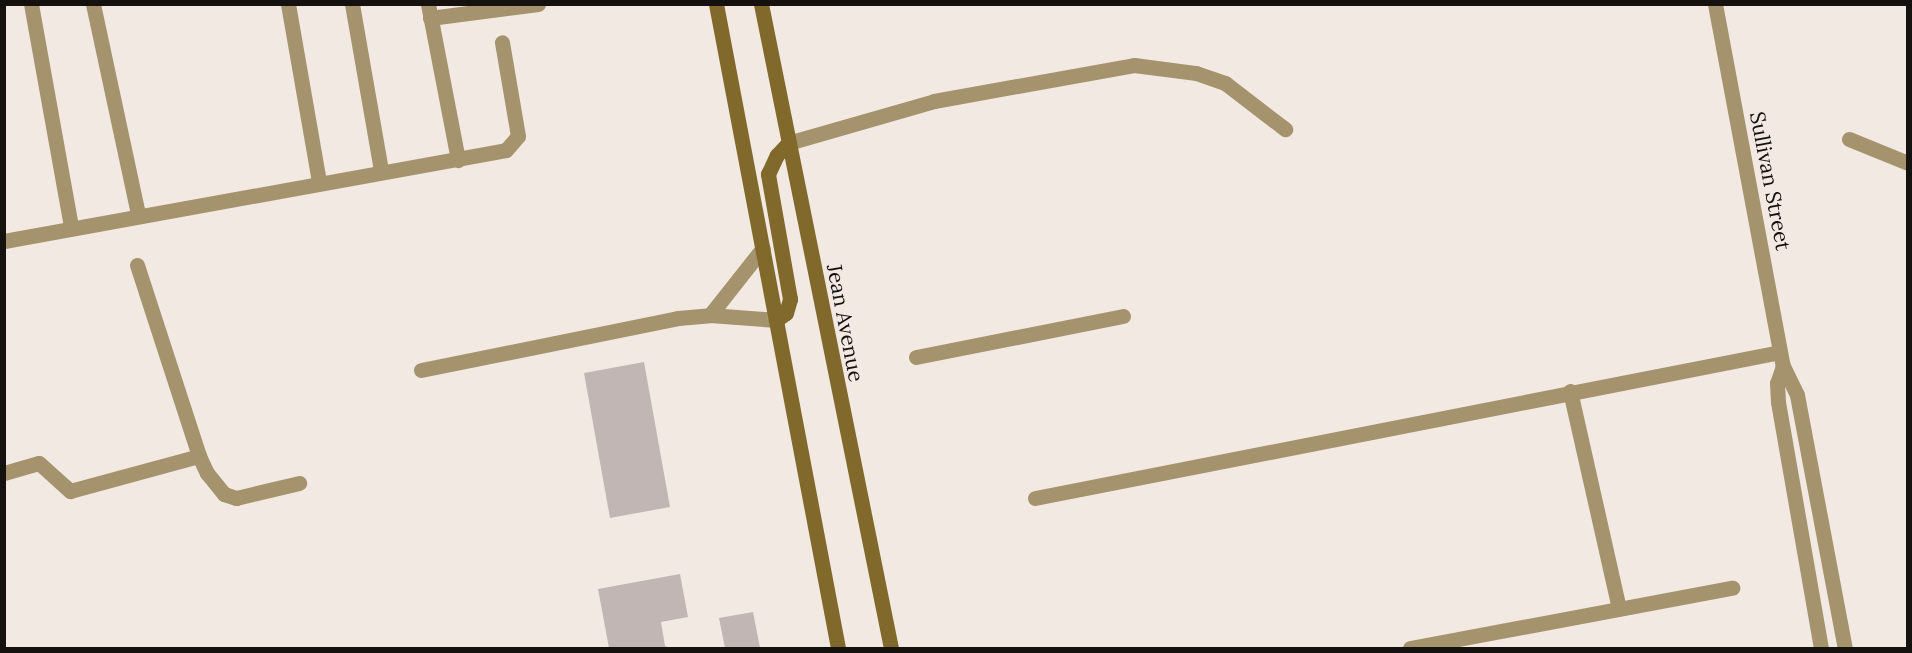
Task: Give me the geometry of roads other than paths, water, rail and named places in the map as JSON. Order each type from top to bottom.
[{"type":"main road","points":[[716,4],[838,648]]},
{"type":"main road","name":"Jean Avenue","points":[[761,4],[891,648]]},
{"type":"main road","points":[[776,320],[786,313],[790,299],[768,174],[777,154],[788,144]]},
{"type":"street","points":[[31,4],[71,227]]},
{"type":"street","points":[[93,4],[138,214]]},
{"type":"street","points":[[288,4],[319,182]]},
{"type":"street","points":[[352,4],[381,171]]},
{"type":"street","points":[[458,160],[429,11],[538,4]]},
{"type":"street","name":"Sullivan Street","points":[[1715,4],[1781,359],[1797,395],[1845,648]]},
{"type":"street","points":[[4,241],[138,214],[506,150],[518,136],[502,42]]},
{"type":"street","points":[[788,144],[934,101],[1134,65],[1196,73],[1225,83],[1286,129]]},
{"type":"street","points":[[1849,139],[1908,163]]},
{"type":"street","points":[[710,315],[763,248]]},
{"type":"street","points":[[137,265],[199,456],[207,473],[224,494],[236,498],[299,483]]},
{"type":"street","points":[[421,370],[710,315],[776,320]]},
{"type":"street","points":[[916,357],[1124,316]]},
{"type":"street","points":[[1035,498],[1570,391],[1781,359]]},
{"type":"street","name":"Sullivan Street","points":[[1781,359],[1777,383],[1778,402],[1821,648]]},
{"type":"street","points":[[1570,391],[1619,609]]},
{"type":"street","points":[[4,473],[39,463],[70,491],[199,456]]},
{"type":"street","points":[[1410,648],[1732,588]]}]
